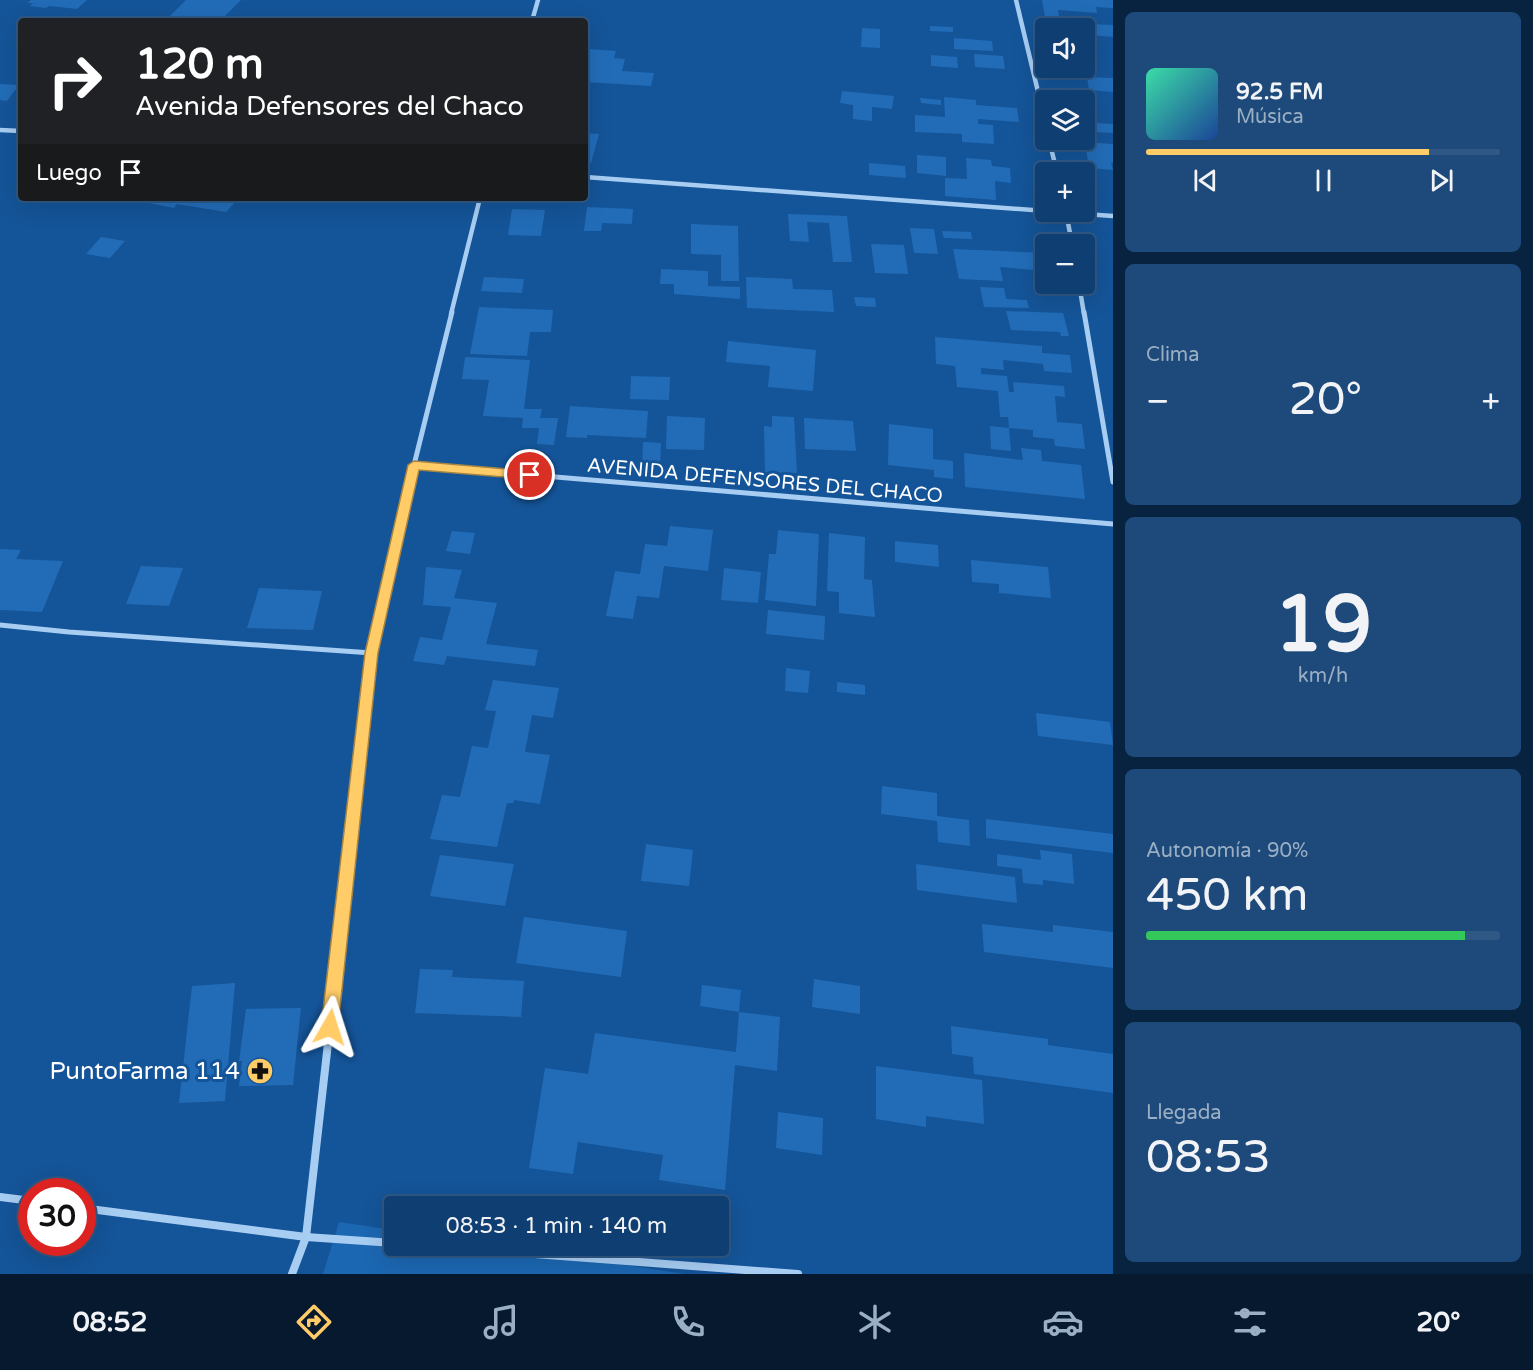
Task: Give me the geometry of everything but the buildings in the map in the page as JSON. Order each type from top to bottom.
[{"type":"street","points":[[533,18],[538,0]]},
{"type":"street","points":[[1016,0],[1038,90]]},
{"type":"street","points":[[0,130],[18,131]]},
{"type":"street","points":[[588,177],[1035,210]]},
{"type":"street","points":[[292,1274],[306,1237],[372,653],[414,465],[479,201]]},
{"type":"street","points":[[1095,214],[1113,216]]},
{"type":"street","points":[[1081,294],[1113,482]]},
{"type":"street","name":"AVENIDA DEFENSORES DEL CHACO","points":[[414,465],[1113,524]]},
{"type":"street","points":[[0,625],[80,633],[372,653]]},
{"type":"street","points":[[0,1197],[18,1199]]},
{"type":"street","points":[[96,1210],[306,1237],[384,1243]]},
{"type":"street","points":[[560,1256],[798,1274]]},
{"type":"shaded area","points":[[339,1222],[384,1229],[384,1256],[566,1256],[685,1274],[323,1274]]},
{"type":"place","name":"PuntoFarma 114","points":[[260,1071]]},
{"type":"route","points":[[330,1027],[372,653],[414,465],[530,475]]}]
